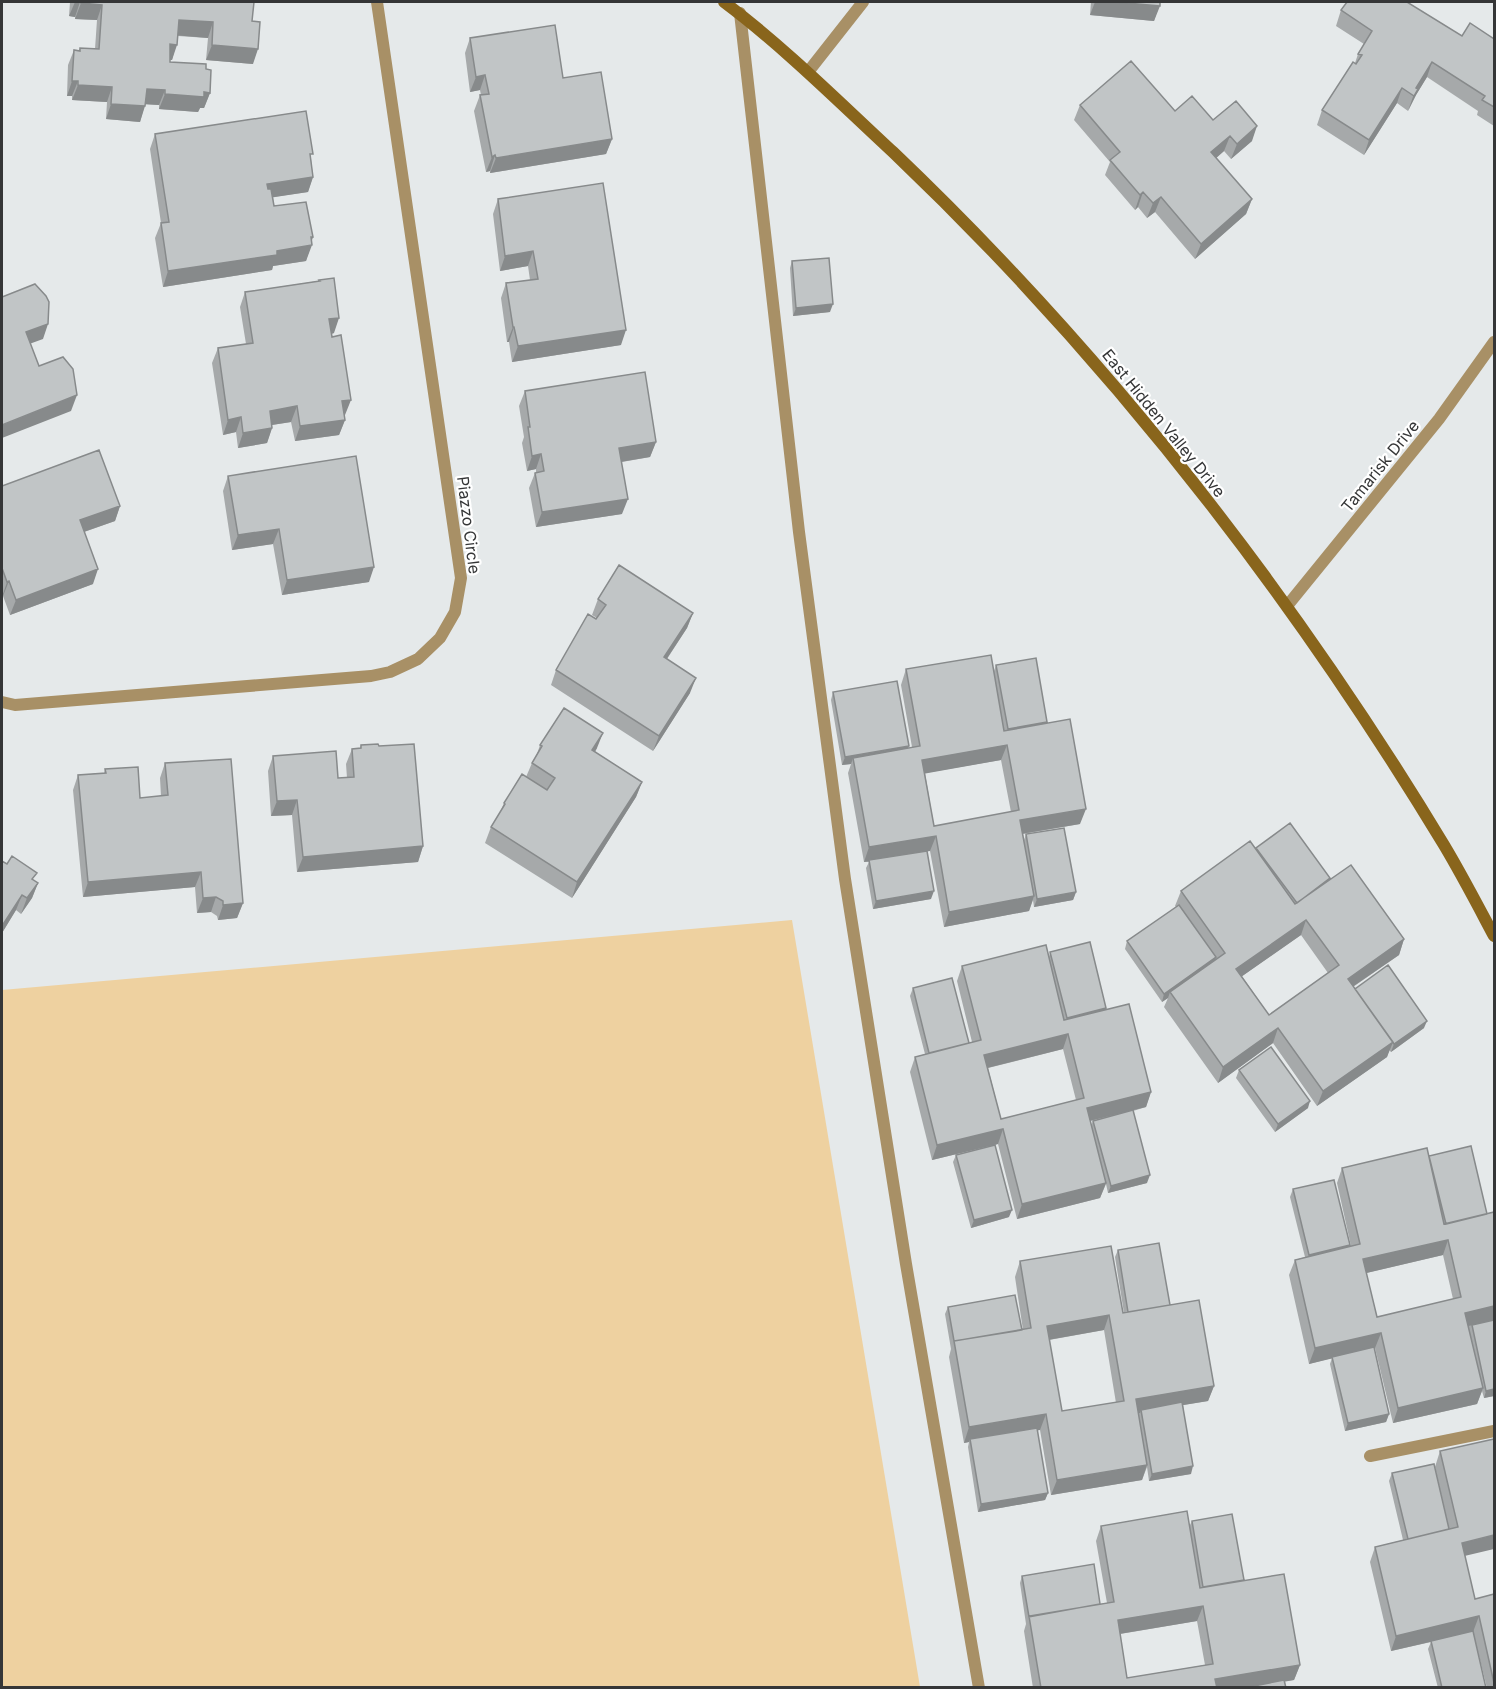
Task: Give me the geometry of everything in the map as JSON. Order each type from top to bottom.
[{"type":"street","name":"Piazzo Circle","points":[[2,702],[15,705],[371,676],[390,672],[418,659],[440,638],[455,612],[461,578],[378,2]]},
{"type":"street","name":"East Hidden Valley Drive","points":[[724,2],[808,72],[945,202],[1068,333],[1179,464],[1287,606],[1353,700],[1445,846],[1494,936]]},
{"type":"street","points":[[808,72],[863,2]]},
{"type":"street","points":[[740,13],[799,532],[845,879],[906,1264],[979,1688]]},
{"type":"street","name":"Tamarisk Drive","points":[[1287,606],[1440,419],[1494,342]]},
{"type":"street","points":[[1370,1456],[1494,1431]]},
{"type":"shaded area","points":[[792,920],[920,1687],[2,1687],[2,990]]},
{"type":"building","points":[[81,2],[254,2],[252,21],[260,22],[258,49],[212,45],[213,22],[179,20],[177,45],[170,44],[170,62],[206,64],[206,69],[211,70],[210,93],[204,92],[204,97],[165,94],[165,90],[147,89],[145,106],[111,104],[112,87],[78,85],[78,81],[72,81],[74,50],[99,49],[102,5]]},
{"type":"building","points":[[1116,2],[1160,2],[1160,6]]},
{"type":"building","points":[[1347,2],[1407,2],[1462,36],[1470,23],[1494,39],[1494,107],[1482,100],[1485,96],[1432,62],[1416,88],[1418,89],[1414,96],[1402,88],[1369,140],[1322,110],[1353,62],[1356,64],[1362,55],[1358,54],[1372,31],[1341,10]]},
{"type":"building","points":[[555,25],[563,78],[601,72],[612,139],[492,157],[480,95],[489,94],[485,75],[476,77],[470,38]]},
{"type":"building","points":[[1131,61],[1175,111],[1192,96],[1213,120],[1236,101],[1257,126],[1237,144],[1230,136],[1211,152],[1252,199],[1201,244],[1161,197],[1153,203],[1143,192],[1140,195],[1110,160],[1120,152],[1080,105]]},
{"type":"building","points":[[306,111],[313,154],[310,154],[313,177],[267,184],[268,189],[271,189],[274,206],[306,202],[313,237],[311,237],[312,245],[277,251],[277,255],[168,271],[161,223],[169,222],[155,134]]},
{"type":"building","points":[[603,183],[626,330],[518,346],[506,283],[538,279],[533,251],[505,256],[498,199]]},
{"type":"building","points":[[829,258],[833,304],[796,308],[792,261]]},
{"type":"building","points":[[334,278],[339,318],[329,319],[332,337],[341,335],[351,400],[342,401],[345,420],[300,426],[297,406],[270,411],[272,428],[243,433],[241,417],[228,420],[218,348],[253,343],[245,292]]},
{"type":"building","points":[[35,284],[49,302],[48,324],[26,332],[39,366],[63,357],[73,369],[77,395],[2,425],[2,297]]},
{"type":"building","points":[[645,372],[656,442],[619,448],[628,499],[542,512],[535,473],[544,471],[541,454],[532,456],[525,391]]},
{"type":"building","points":[[99,450],[120,506],[80,520],[98,569],[16,600],[2,568],[2,486]]},
{"type":"building","points":[[356,456],[374,567],[287,580],[279,529],[238,535],[228,476]]},
{"type":"building","points":[[619,565],[693,613],[664,657],[696,678],[659,736],[556,670],[588,614],[596,619],[606,605],[598,599]]},
{"type":"building","points":[[991,655],[1004,731],[1070,719],[1086,809],[1020,820],[1034,896],[949,912],[936,836],[869,847],[853,758],[920,746],[906,669]],"holes":[[[1007,745],[1019,810],[934,826],[922,760]]]},
{"type":"building","points":[[1036,658],[1047,722],[1008,729],[996,665]]},
{"type":"building","points":[[897,681],[909,746],[845,757],[833,692]]},
{"type":"building","points":[[564,708],[603,733],[592,750],[642,782],[577,882],[491,827],[522,774],[547,790],[555,778],[532,763],[542,746],[540,745]]},
{"type":"building","points":[[378,744],[379,746],[414,744],[423,846],[303,857],[297,800],[277,801],[273,756],[336,751],[338,778],[354,777],[352,749],[361,748],[361,745]]},
{"type":"building","points":[[231,759],[243,903],[223,905],[223,901],[216,897],[203,898],[201,872],[88,882],[78,775],[106,773],[105,769],[138,767],[140,798],[168,795],[165,763]]},
{"type":"building","points":[[1290,823],[1330,878],[1297,903],[1256,848]]},
{"type":"building","points":[[1064,828],[1076,892],[1037,899],[1026,834]]},
{"type":"building","points":[[1250,841],[1295,904],[1351,865],[1404,939],[1348,979],[1393,1042],[1323,1091],[1278,1028],[1223,1067],[1170,992],[1225,953],[1181,891]],"holes":[[[1306,920],[1339,965],[1269,1015],[1236,969]]]},
{"type":"building","points":[[927,851],[934,891],[876,901],[869,860]]},
{"type":"building","points":[[12,856],[37,873],[32,879],[38,883],[27,898],[22,895],[2,926],[2,861],[7,864]]},
{"type":"building","points":[[1179,905],[1216,957],[1164,994],[1127,941]]},
{"type":"building","points":[[1090,942],[1106,1008],[1067,1018],[1050,952]]},
{"type":"building","points":[[1046,945],[1064,1020],[1129,1004],[1151,1092],[1087,1108],[1106,1183],[1022,1204],[1003,1129],[937,1145],[915,1057],[981,1040],[962,966]],"holes":[[[1068,1034],[1084,1098],[1001,1119],[984,1055]]]},
{"type":"building","points":[[1388,965],[1427,1021],[1394,1044],[1355,989]]},
{"type":"building","points":[[952,978],[969,1043],[929,1053],[913,988]]},
{"type":"building","points":[[1271,1047],[1310,1101],[1278,1124],[1239,1070]]},
{"type":"building","points":[[1133,1110],[1150,1175],[1111,1186],[1093,1121]]},
{"type":"building","points":[[995,1145],[1012,1210],[974,1220],[956,1155]]},
{"type":"building","points":[[1471,1146],[1487,1214],[1446,1224],[1429,1156]]},
{"type":"building","points":[[1427,1148],[1444,1224],[1494,1212],[1494,1306],[1465,1313],[1483,1388],[1398,1408],[1381,1333],[1315,1348],[1295,1260],[1360,1244],[1342,1168]],"holes":[[[1448,1240],[1461,1297],[1377,1317],[1363,1259]]]},
{"type":"building","points":[[1334,1180],[1350,1245],[1309,1255],[1293,1189]]},
{"type":"building","points":[[1159,1243],[1170,1305],[1128,1312],[1118,1250]]},
{"type":"building","points":[[1111,1246],[1123,1313],[1199,1300],[1214,1386],[1136,1399],[1147,1465],[1057,1480],[1046,1414],[969,1427],[954,1341],[1031,1328],[1020,1261]],"holes":[[[1109,1315],[1124,1401],[1062,1411],[1047,1326]]]},
{"type":"building","points":[[1015,1295],[1022,1330],[954,1341],[948,1307]]},
{"type":"building","points":[[1494,1320],[1494,1389],[1486,1391],[1472,1325]]},
{"type":"building","points":[[1374,1347],[1389,1414],[1348,1423],[1332,1357]]},
{"type":"building","points":[[1182,1402],[1193,1466],[1152,1474],[1141,1410]]},
{"type":"building","points":[[1037,1428],[1048,1493],[981,1504],[970,1439]]},
{"type":"building","points":[[1494,1439],[1494,1535],[1462,1543],[1475,1599],[1494,1594],[1494,1683],[1479,1616],[1396,1636],[1375,1547],[1458,1527],[1440,1451]]},
{"type":"building","points":[[1434,1464],[1449,1529],[1408,1539],[1392,1473]]},
{"type":"building","points":[[1187,1511],[1200,1588],[1284,1574],[1300,1665],[1215,1679],[1217,1688],[1041,1688],[1029,1616],[1114,1602],[1101,1526]],"holes":[[[1203,1606],[1213,1664],[1127,1678],[1118,1620]]]},
{"type":"building","points":[[1232,1514],[1244,1580],[1203,1587],[1192,1521]]},
{"type":"building","points":[[1094,1564],[1100,1604],[1029,1617],[1022,1576]]},
{"type":"building","points":[[1473,1631],[1486,1688],[1442,1688],[1431,1641]]},
{"type":"building","points":[[1284,1680],[1286,1688],[1244,1688]]}]
